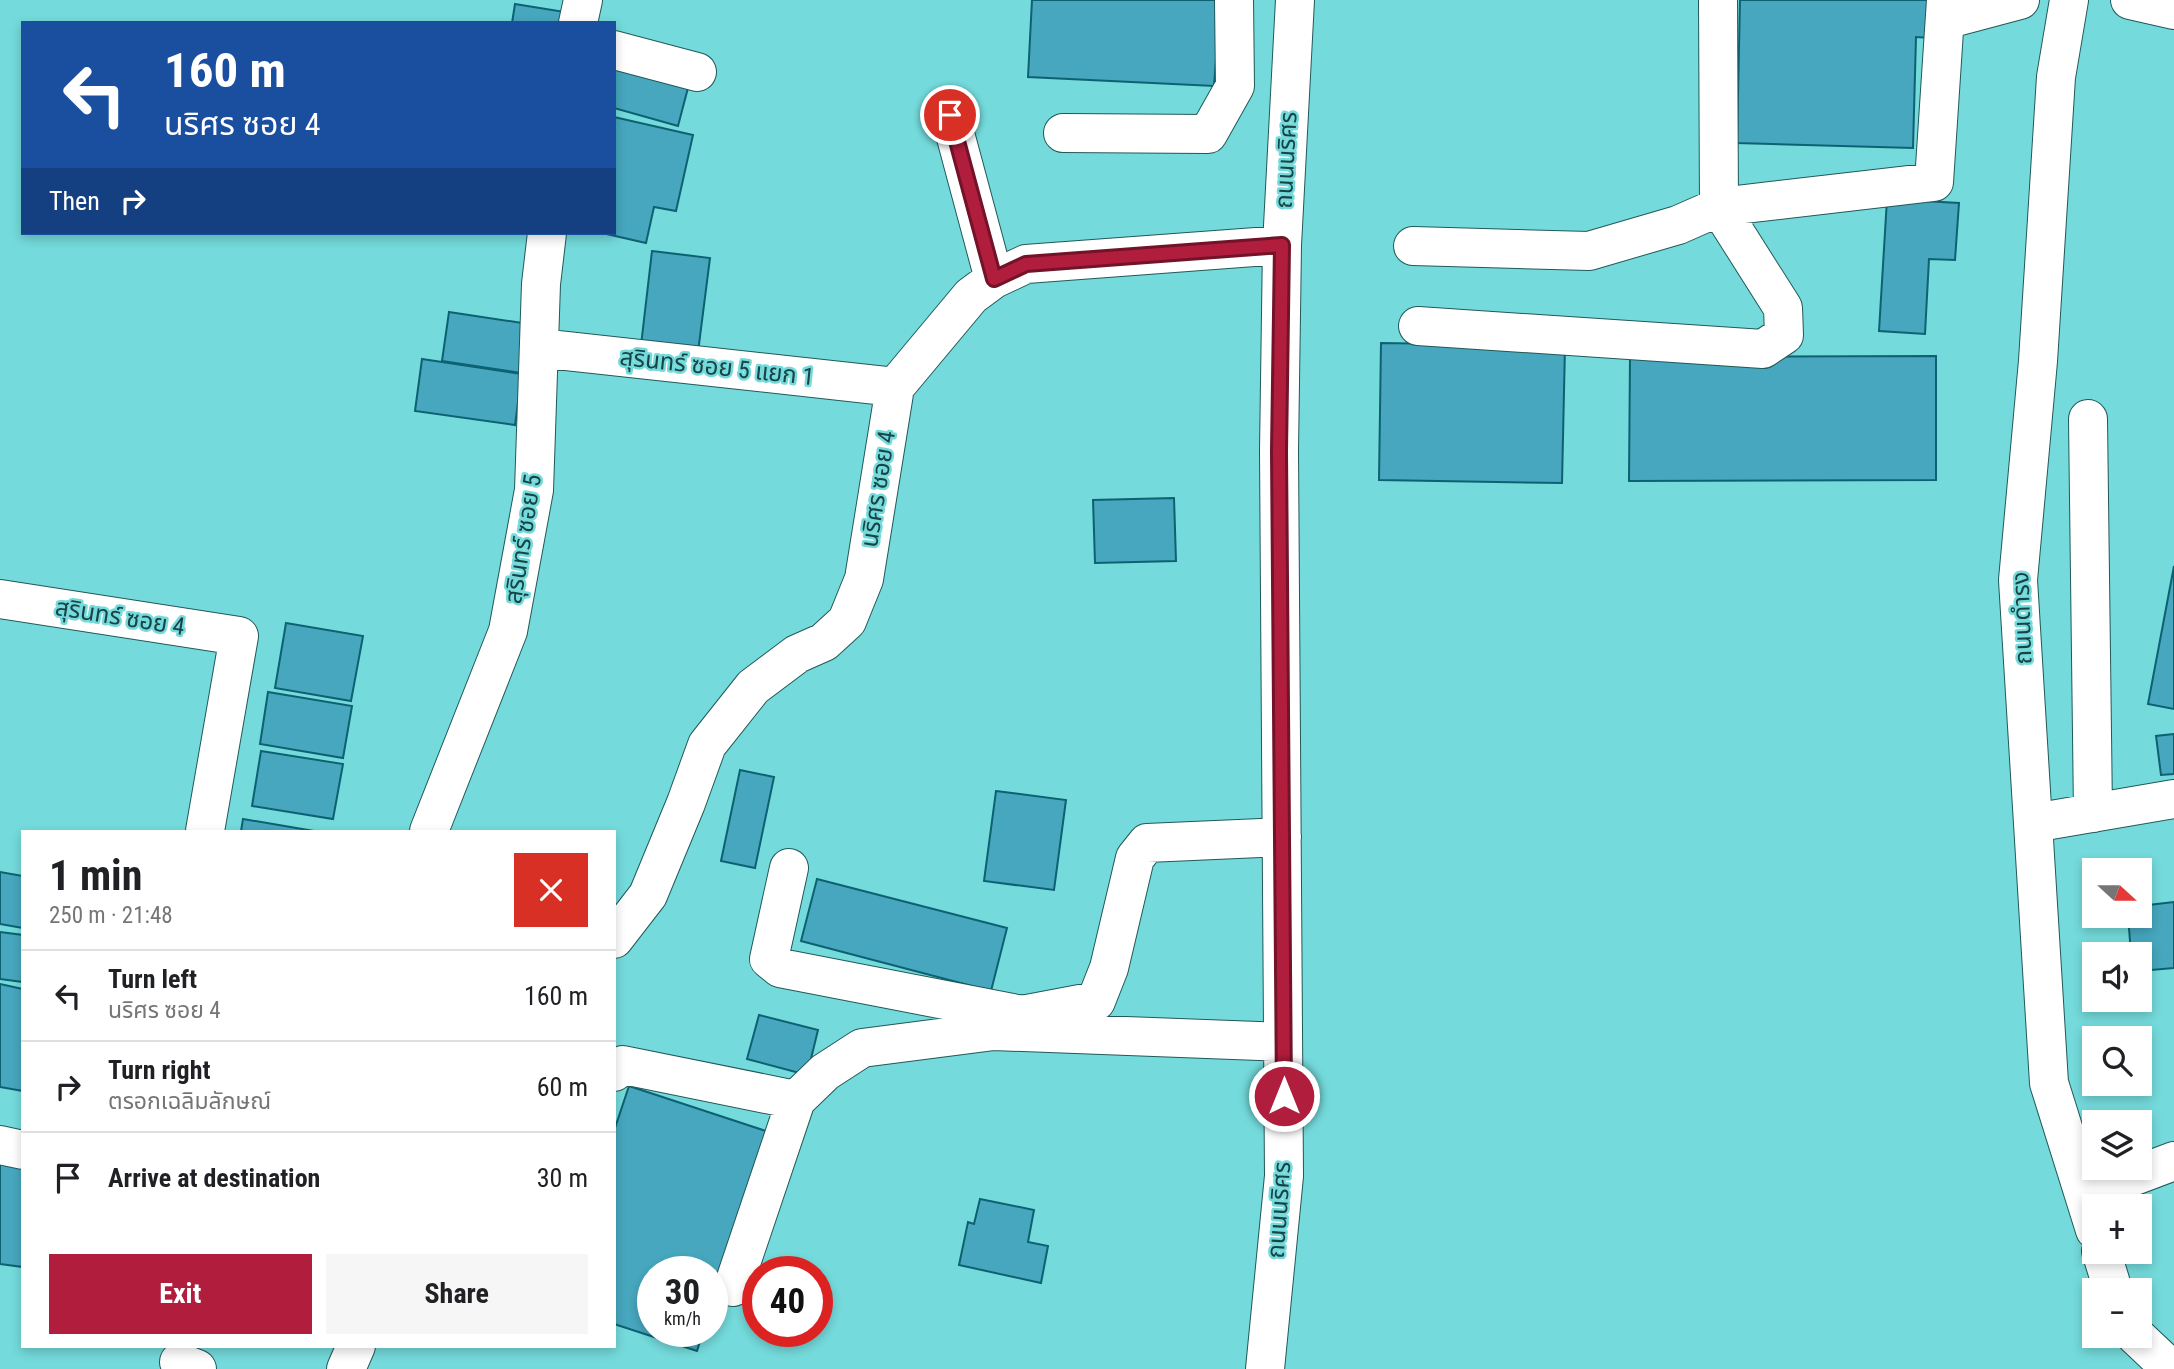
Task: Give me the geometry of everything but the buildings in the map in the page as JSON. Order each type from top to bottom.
[{"type":"street","points":[[578,21],[583,0]]},
{"type":"street","points":[[1063,133],[1209,134],[1235,86],[1234,0]]},
{"type":"street","name":"ถนนนริศร","points":[[1265,1369],[1284,1176],[1279,451],[1282,245],[1295,0]]},
{"type":"street","points":[[1418,326],[1763,349],[1784,335],[1783,308],[1719,207],[1718,0]]},
{"type":"street","points":[[1413,246],[1589,251],[1678,225],[1719,207],[1934,183],[1946,10],[2020,0]]},
{"type":"street","name":"ถนนดำรง","points":[[2069,0],[2056,77],[2038,362],[2018,580],[2049,1083],[2083,1194]]},
{"type":"street","points":[[2130,0],[2174,10]]},
{"type":"street","points":[[616,51],[697,72]]},
{"type":"street","points":[[1235,86],[1290,86]]},
{"type":"street","points":[[950,115],[994,279]]},
{"type":"street","name":"สุรินทร์ ซอย 5","points":[[429,830],[508,631],[534,490],[541,284],[547,235]]},
{"type":"street","points":[[895,387],[971,296],[994,279],[1026,264],[1282,245]]},
{"type":"street","name":"สุรินทร์ ซอย 5 แยก 1","points":[[539,348],[895,387]]},
{"type":"street","name":"นริศร ซอย 4","points":[[616,936],[648,895],[707,745],[753,687],[797,654],[824,642],[847,621],[864,579],[895,387]]},
{"type":"street","points":[[2088,419],[2093,813]]},
{"type":"street","name":"สุรินทร์ ซอย 4","points":[[1,603],[239,636],[205,830]]},
{"type":"street","points":[[2033,823],[2174,799]]},
{"type":"street","points":[[789,868],[769,959],[780,968],[1022,1015],[1096,1001],[1109,968],[1135,858],[1147,843],[1282,837]]},
{"type":"street","points":[[733,1287],[796,1100],[825,1072],[862,1048],[994,1031],[1283,1042]]},
{"type":"street","points":[[616,1070],[623,1065],[796,1100]]},
{"type":"street","points":[[0,1145],[21,1150]]},
{"type":"street","points":[[2119,1194],[2174,1161]]},
{"type":"street","points":[[346,1369],[355,1348]]},
{"type":"street","points":[[2149,1348],[2171,1369]]},
{"type":"route","points":[[950,115],[994,279],[1026,264],[1282,245],[1279,451],[1284,1096]]}]
